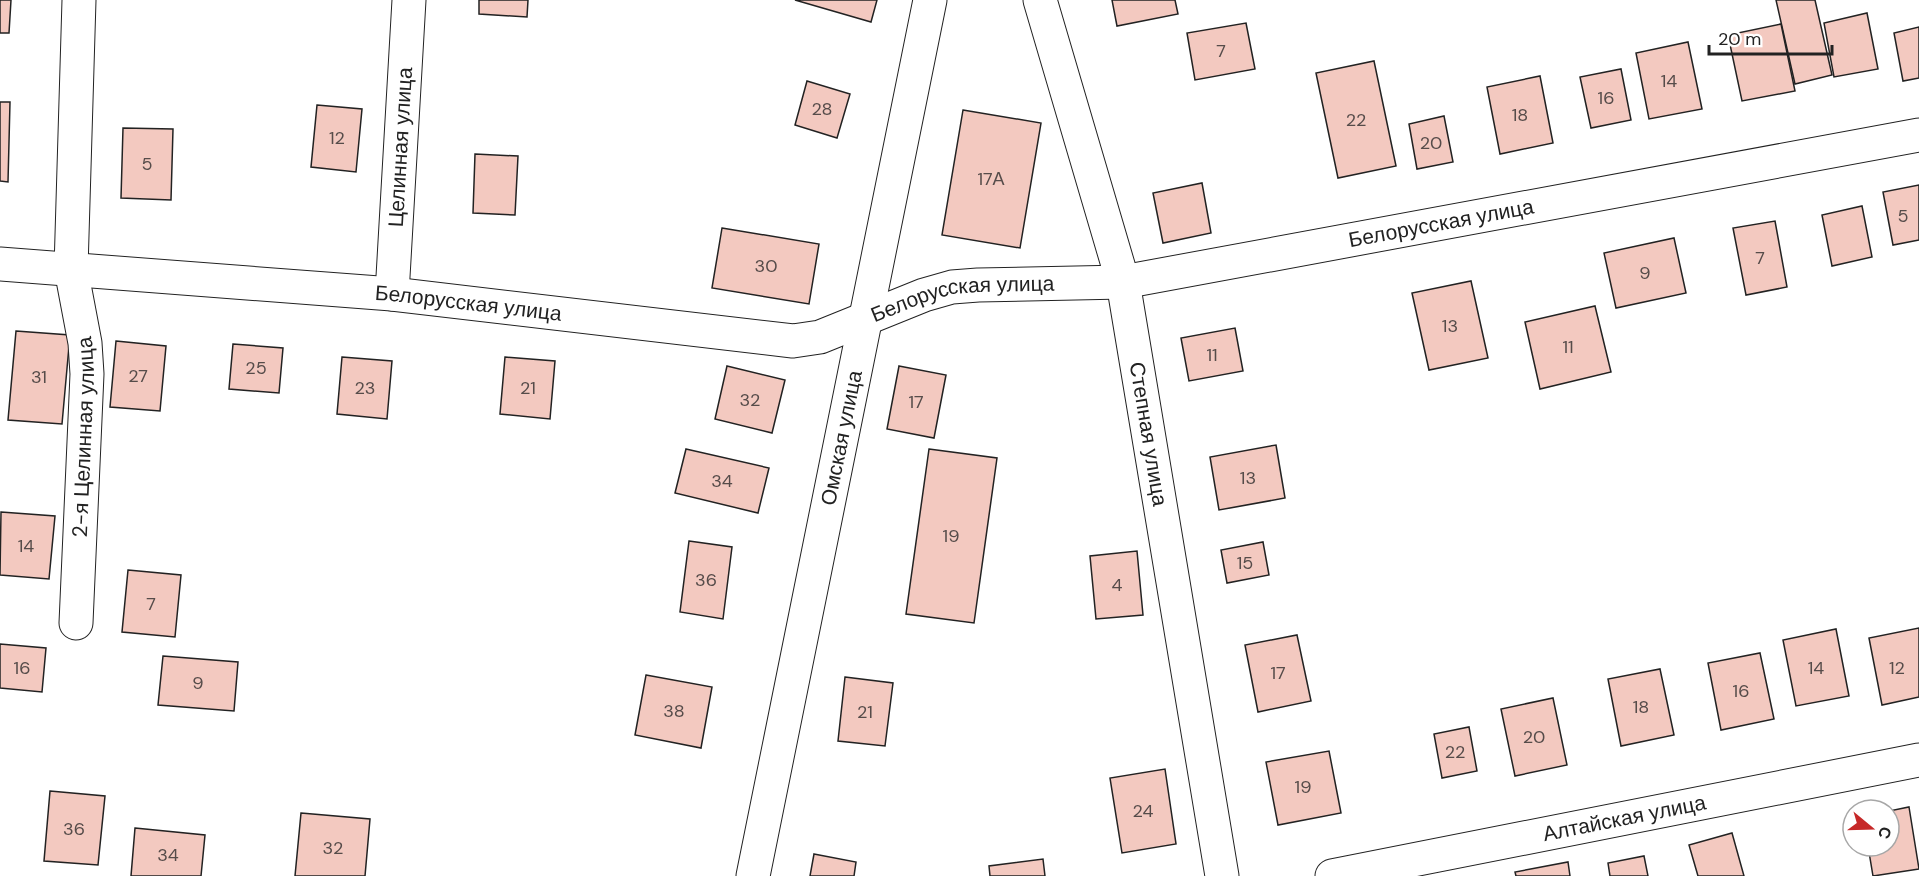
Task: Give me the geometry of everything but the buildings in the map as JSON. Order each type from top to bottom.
[{"type":"street","name":"2-я Целинная улица","points":[[76,623],[87,374],[85,343],[71,268],[79,0]]},
{"type":"street","name":"Целинная улица","points":[[392,294],[409,0]]},
{"type":"street","name":"Омская улица","points":[[753,876],[930,0]]},
{"type":"street","name":"Степная улица","points":[[1040,0],[1123,282],[1222,876]]},
{"type":"street","name":"Белорусская улица","points":[[0,264],[392,294],[793,341],[820,337],[924,295],[952,287],[1123,282],[1919,135]]},
{"type":"street","name":"Алтайская улица","points":[[1332,876],[1919,759]]}]
